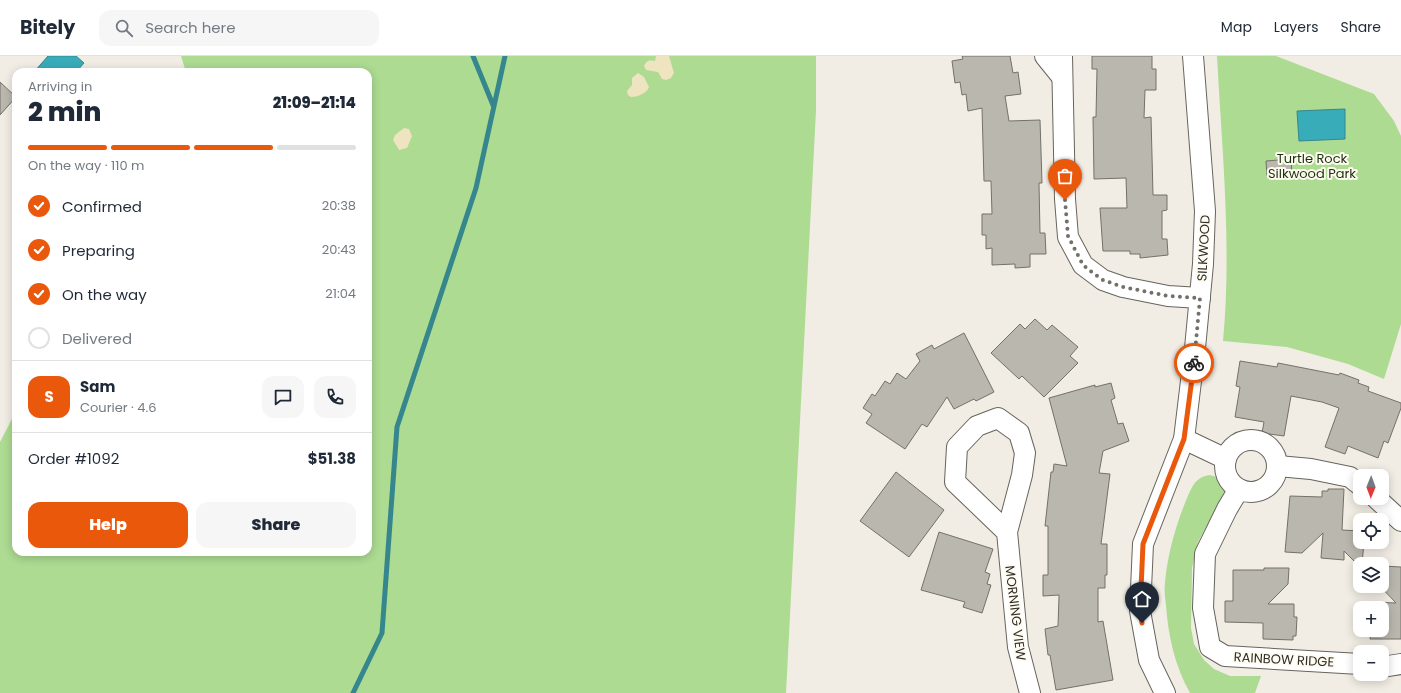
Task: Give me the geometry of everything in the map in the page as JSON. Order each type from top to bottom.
[{"type":"street","points":[[1045,56],[1062,77]]},
{"type":"street","points":[[1062,56],[1065,200],[1068,236],[1083,265],[1103,280],[1123,287],[1168,296],[1200,298]]},
{"type":"street","name":"SILKWOOD","points":[[1165,693],[1149,660],[1140,611],[1143,544],[1184,439],[1200,298],[1205,211],[1193,56]]},
{"type":"street","name":"MORNING VIEW","points":[[1007,532],[955,482],[957,447],[977,426],[998,418],[1019,433],[1025,453],[1022,475],[1007,532],[1018,648],[1030,693]]},
{"type":"street","points":[[1184,439],[1226,459]]},
{"type":"street","points":[[1243,441],[1259,441],[1273,450],[1278,466],[1272,482],[1265,488],[1248,492],[1239,489],[1232,484],[1227,476],[1225,468],[1226,459],[1235,445],[1243,441]]},
{"type":"street","points":[[1278,466],[1311,469],[1350,477],[1353,479]]},
{"type":"street","name":"RAINBOW RIDGE","points":[[1239,489],[1204,554],[1203,608],[1210,647],[1225,656],[1353,664]]},
{"type":"street","points":[[1384,505],[1401,521]]},
{"type":"street","points":[[1389,666],[1401,664]]},
{"type":"green space","points":[[181,56],[816,56],[816,110],[786,693],[0,693],[0,442],[12,419],[12,556],[372,556],[372,68],[185,68]]},
{"type":"green space","name":"Turtle Rock Silkwood Park","points":[[1217,56],[1276,56],[1374,94],[1394,121],[1401,136],[1401,324],[1384,379],[1348,364],[1287,347],[1223,341],[1227,270],[1225,198]]},
{"type":"green space","points":[[1209,475],[1218,477],[1224,484],[1224,493],[1198,542],[1192,568],[1191,628],[1194,644],[1204,660],[1214,669],[1230,676],[1261,676],[1255,693],[1190,693],[1180,672],[1173,650],[1167,617],[1165,591],[1166,573],[1172,543],[1178,522],[1193,485],[1199,479]]},
{"type":"sand","points":[[656,56],[669,56],[674,73],[671,78],[666,80],[662,79],[658,72],[646,70],[644,66],[646,63],[655,61]]},
{"type":"sand","points":[[638,73],[644,77],[649,87],[642,94],[631,97],[628,95],[627,91],[632,85],[632,78]]},
{"type":"sand","points":[[404,128],[409,129],[412,136],[407,148],[399,150],[393,140],[395,135]]},
{"type":"water","points":[[48,56],[76,56],[84,63],[80,68],[38,68]]},
{"type":"water","points":[[1345,109],[1345,139],[1299,141],[1297,111]]},
{"type":"building","points":[[962,56],[1010,56],[1013,73],[1018,72],[1021,94],[1005,96],[1009,121],[1040,120],[1042,183],[1039,183],[1040,233],[1045,233],[1046,254],[1030,254],[1030,267],[1015,268],[1015,264],[992,265],[992,248],[986,249],[986,235],[982,235],[982,214],[992,214],[991,181],[984,181],[982,108],[968,111],[966,94],[962,95],[960,82],[955,83],[952,61],[963,59]]},
{"type":"building","points":[[1092,56],[1152,56],[1152,69],[1156,69],[1156,90],[1145,90],[1144,118],[1151,117],[1153,195],[1167,195],[1167,210],[1162,211],[1162,239],[1167,239],[1168,255],[1140,258],[1140,254],[1130,254],[1130,251],[1103,251],[1100,208],[1127,208],[1126,178],[1094,179],[1093,117],[1096,117],[1097,69],[1092,69]]},
{"type":"building","points":[[0,82],[12,93],[12,102],[0,115]]},
{"type":"building","points":[[1291,159],[1292,175],[1267,176],[1266,161]]},
{"type":"building","points":[[1035,319],[1047,330],[1052,325],[1078,347],[1070,356],[1078,363],[1044,397],[1022,376],[1019,379],[991,353],[1020,324],[1025,329]]},
{"type":"building","points":[[964,333],[994,392],[976,401],[974,399],[954,409],[947,397],[927,427],[922,424],[905,449],[866,423],[872,414],[863,408],[872,394],[875,396],[885,381],[890,384],[897,373],[906,379],[920,361],[916,354],[932,345],[934,349]]},
{"type":"building","points":[[1240,361],[1277,367],[1278,363],[1339,375],[1340,373],[1359,380],[1358,383],[1369,387],[1368,391],[1401,403],[1401,408],[1388,443],[1384,441],[1378,458],[1348,446],[1345,454],[1325,447],[1339,408],[1322,402],[1291,396],[1284,436],[1262,433],[1264,422],[1235,417],[1240,387],[1236,386]]},
{"type":"building","points":[[1111,383],[1115,398],[1111,400],[1118,424],[1123,423],[1129,441],[1103,451],[1099,473],[1110,474],[1101,544],[1107,544],[1107,575],[1105,575],[1105,588],[1098,588],[1098,622],[1103,621],[1113,680],[1056,690],[1050,655],[1048,655],[1045,629],[1058,626],[1059,595],[1043,596],[1043,575],[1048,575],[1048,526],[1045,526],[1051,472],[1053,472],[1054,464],[1067,466],[1049,398],[1095,385],[1095,387]]},
{"type":"building","points":[[896,472],[944,510],[909,557],[860,521]]},
{"type":"building","points":[[1328,489],[1344,489],[1342,530],[1353,531],[1353,549],[1363,549],[1363,557],[1353,557],[1353,560],[1344,551],[1344,560],[1321,558],[1323,533],[1302,553],[1285,552],[1290,496],[1322,497],[1322,491],[1328,491]]},
{"type":"building","points":[[939,532],[993,549],[985,572],[990,574],[987,584],[991,585],[982,613],[963,607],[965,602],[921,590]]},
{"type":"building","points":[[1389,566],[1401,567],[1401,639],[1370,639],[1370,637],[1389,637],[1389,603],[1396,603],[1387,593],[1389,593]]},
{"type":"building","points":[[1264,568],[1289,568],[1288,584],[1268,604],[1294,604],[1294,617],[1297,617],[1296,636],[1293,636],[1293,640],[1263,639],[1263,623],[1225,622],[1225,601],[1233,601],[1233,570],[1264,570]]},
{"type":"waterway","points":[[473,56],[493,105]]},
{"type":"waterway","points":[[353,693],[382,633],[397,427],[476,188],[505,56]]},
{"type":"way so far","points":[[1065,200],[1068,236],[1083,265],[1093,273],[1103,280],[1123,287],[1168,296],[1200,298],[1194,363]]},
{"type":"route","points":[[1142,623],[1140,611],[1143,544],[1184,439],[1194,363]]}]
